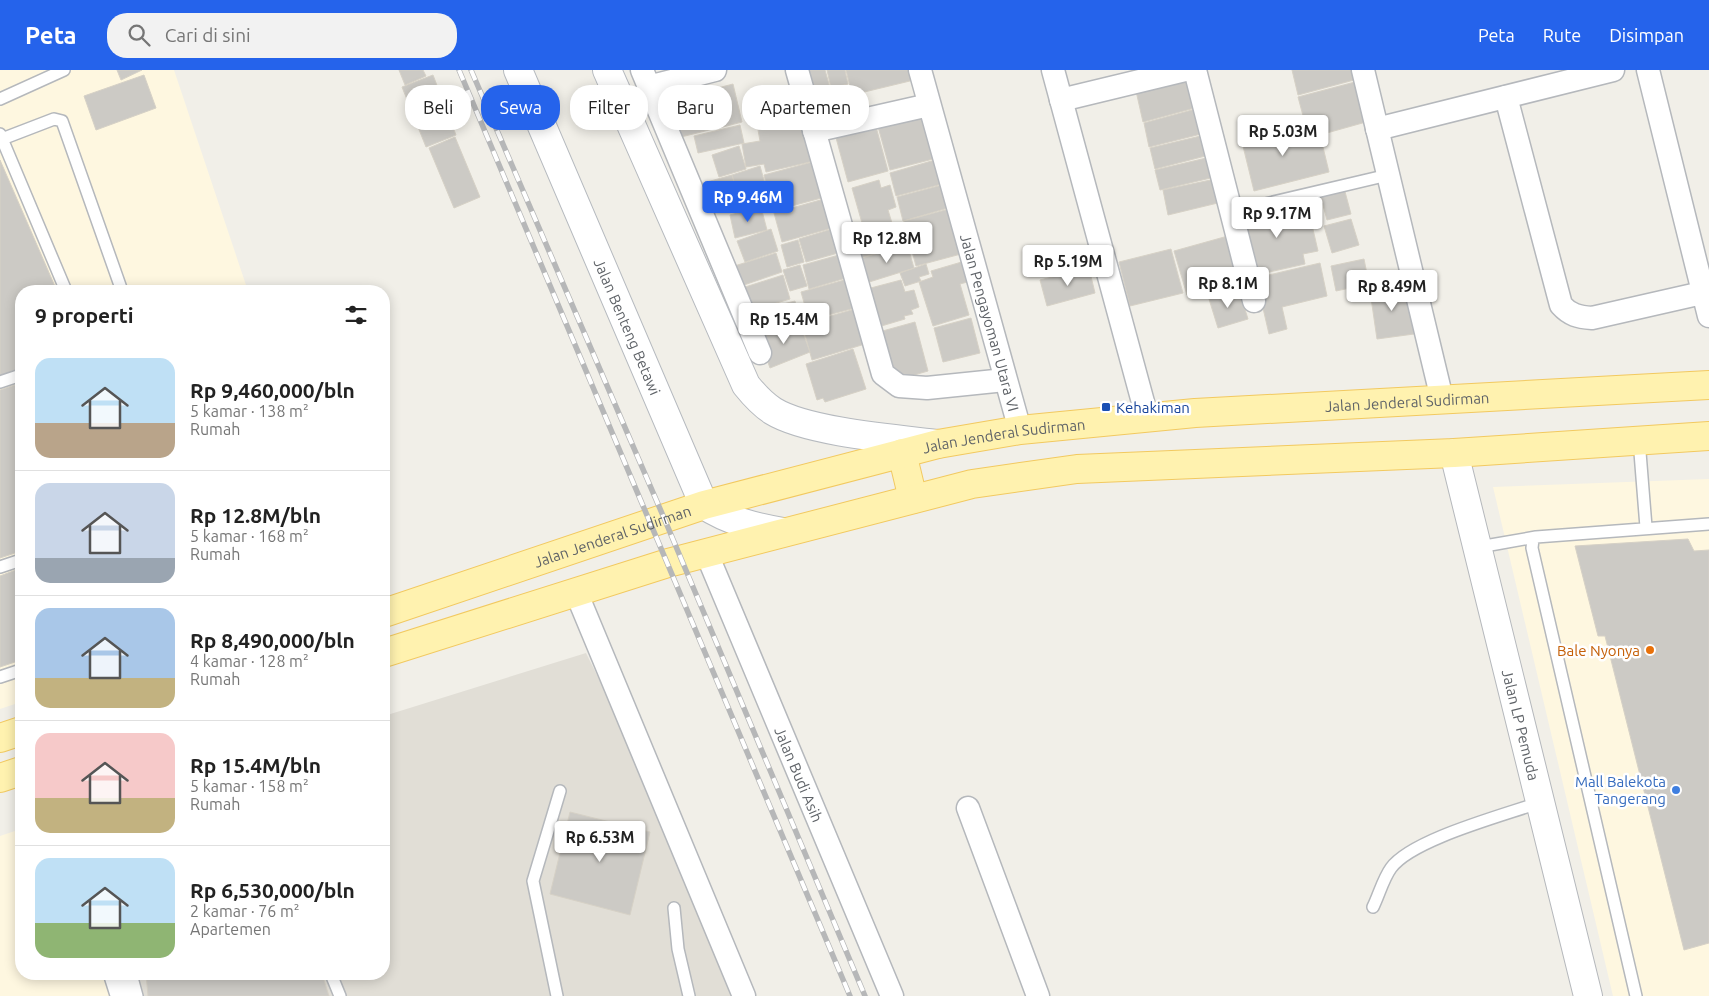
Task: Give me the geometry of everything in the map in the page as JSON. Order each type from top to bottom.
[{"type":"main road","name":"Jalan Benteng Betawi","points":[[518,70],[704,505]]},
{"type":"main road","points":[[607,70],[746,385],[759,401],[774,412],[796,422],[873,436],[938,444]]},
{"type":"main road","name":"Jalan Jenderal Sudirman","points":[[390,611],[704,505],[938,444],[1020,430],[1147,417],[1709,385]]},
{"type":"main road","points":[[390,651],[706,552],[972,484],[1076,468],[1454,453],[1709,436]]},
{"type":"main road","points":[[902,453],[913,499]]},
{"type":"main road","name":"Jalan LP Pemuda","points":[[1454,453],[1479,547],[1588,996]]},
{"type":"main road","points":[[704,505],[720,516],[747,525],[783,532]]},
{"type":"main road","points":[[0,738],[15,733]]},
{"type":"main road","points":[[0,778],[15,773]]},
{"type":"street","points":[[715,70],[645,78],[760,353]]},
{"type":"street","points":[[797,70],[876,356],[883,374],[899,386],[927,388],[1005,380]]},
{"type":"street","name":"Jalan Pengayoman Utara VI","points":[[920,70],[1020,430]]},
{"type":"street","points":[[1053,70],[1147,417]]},
{"type":"street","points":[[1061,100],[1185,70]]},
{"type":"street","points":[[1195,70],[1254,301]]},
{"type":"street","points":[[1363,70],[1442,399]]},
{"type":"street","points":[[1377,129],[1506,97],[1588,73],[1613,70]]},
{"type":"street","points":[[1648,70],[1709,316]]},
{"type":"street","points":[[1506,97],[1561,305],[1577,317],[1592,318],[1702,293]]},
{"type":"street","points":[[814,131],[929,105]]},
{"type":"street","name":"Jalan Budi Asih","points":[[706,552],[892,996]]},
{"type":"street","points":[[576,592],[744,996]]},
{"type":"street","points":[[968,808],[1038,996]]},
{"type":"street","points":[[117,980],[122,996]]},
{"type":"lane","points":[[0,99],[64,70]]},
{"type":"lane","points":[[63,285],[1,136],[54,119],[62,121],[120,285]]},
{"type":"lane","points":[[1231,212],[1388,175]]},
{"type":"lane","points":[[0,382],[15,377]]},
{"type":"lane","points":[[1640,440],[1646,527]]},
{"type":"lane","points":[[1479,547],[1536,537],[1646,527],[1709,524]]},
{"type":"lane","points":[[1533,539],[1532,548],[1636,996]]},
{"type":"lane","points":[[0,567],[15,562]]},
{"type":"lane","points":[[0,677],[15,672]]},
{"type":"lane","points":[[557,996],[533,880],[560,791]]},
{"type":"lane","points":[[1373,907],[1391,868],[1408,852],[1445,836],[1541,802]]},
{"type":"lane","points":[[674,908],[678,949],[689,996]]},
{"type":"lane","points":[[133,980],[137,996]]},
{"type":"lane","points":[[333,980],[340,996]]},
{"type":"shaded area","points":[[0,70],[174,70],[246,285],[15,285],[15,704],[0,709]]},
{"type":"shaded area","points":[[1709,479],[1709,996],[1613,996],[1493,487]]},
{"type":"shaded area","points":[[586,653],[651,783],[737,996],[112,996],[107,980],[390,980],[390,714]]},
{"type":"shaded area","points":[[15,831],[15,980],[107,980],[112,996],[0,996],[0,836]]},
{"type":"building","points":[[117,70],[142,70],[121,80]]},
{"type":"building","points":[[399,70],[423,70],[426,76],[405,85]]},
{"type":"building","points":[[804,70],[825,70],[829,85],[808,85]]},
{"type":"building","points":[[827,70],[845,70],[848,84],[830,85]]},
{"type":"building","points":[[846,70],[911,70],[914,80],[869,91],[869,85],[850,85]]},
{"type":"building","points":[[1292,70],[1351,70],[1354,80],[1298,95]]},
{"type":"building","points":[[144,75],[156,108],[96,130],[84,96]]},
{"type":"building","points":[[433,75],[437,85],[407,85]]},
{"type":"building","points":[[1195,76],[1202,106],[1143,122],[1136,91]]},
{"type":"building","points":[[1355,82],[1366,122],[1309,138],[1298,97]]},
{"type":"building","points":[[733,84],[742,122],[732,125],[732,85],[729,85]]},
{"type":"building","points":[[1203,107],[1209,132],[1149,147],[1144,123]]},
{"type":"building","points":[[924,110],[937,158],[890,170],[877,123]]},
{"type":"building","points":[[1302,122],[1308,146],[1322,143],[1329,172],[1254,191],[1241,138]]},
{"type":"building","points":[[875,123],[888,171],[848,182],[835,134],[850,130],[869,130],[869,125]]},
{"type":"building","points":[[740,125],[744,143],[698,153],[694,136],[719,130],[732,130],[732,127]]},
{"type":"building","points":[[419,130],[454,130],[456,135],[426,147]]},
{"type":"building","points":[[671,130],[709,130],[673,139]]},
{"type":"building","points":[[758,130],[807,130],[814,161],[766,172],[764,164],[746,167],[742,144],[760,141]]},
{"type":"building","points":[[1209,134],[1213,154],[1155,169],[1150,148]]},
{"type":"building","points":[[455,137],[480,197],[454,208],[429,148]]},
{"type":"building","points":[[739,146],[746,169],[719,177],[712,155]]},
{"type":"building","points":[[1215,156],[1219,176],[1160,190],[1155,170]]},
{"type":"building","points":[[0,160],[54,285],[15,285],[15,371],[0,376]]},
{"type":"building","points":[[935,160],[942,184],[896,196],[890,173]]},
{"type":"building","points":[[816,161],[825,197],[773,211],[764,175]]},
{"type":"building","points":[[760,166],[768,194],[740,202],[732,175]]},
{"type":"building","points":[[732,175],[740,202],[715,210],[707,182]]},
{"type":"building","points":[[1220,178],[1226,201],[1168,215],[1163,190]]},
{"type":"building","points":[[879,180],[881,188],[890,185],[896,207],[888,210],[892,223],[854,235],[851,226],[862,223],[852,188]]},
{"type":"building","points":[[942,185],[948,208],[903,221],[897,197]]},
{"type":"building","points":[[1344,188],[1351,214],[1327,220],[1320,194]]},
{"type":"building","points":[[824,199],[832,228],[782,242],[774,213]]},
{"type":"building","points":[[1291,202],[1298,228],[1312,225],[1318,251],[1303,254],[1305,264],[1256,275],[1242,213]]},
{"type":"building","points":[[761,207],[767,230],[735,238],[730,215]]},
{"type":"building","points":[[949,209],[961,254],[916,266],[904,221]]},
{"type":"building","points":[[1351,219],[1359,245],[1332,253],[1324,226]]},
{"type":"building","points":[[903,224],[909,243],[858,259],[852,240]]},
{"type":"building","points":[[771,229],[778,251],[745,262],[737,241]]},
{"type":"building","points":[[832,229],[838,253],[806,262],[799,239]]},
{"type":"building","points":[[1235,234],[1238,266],[1224,269],[1228,284],[1187,295],[1174,251]]},
{"type":"building","points":[[798,240],[804,262],[787,267],[781,245]]},
{"type":"building","points":[[907,244],[914,268],[866,283],[859,259]]},
{"type":"building","points":[[1171,249],[1183,293],[1130,306],[1119,262]]},
{"type":"building","points":[[776,253],[782,272],[735,288],[728,268]]},
{"type":"building","points":[[839,255],[846,278],[809,289],[803,265]]},
{"type":"building","points":[[1364,259],[1369,284],[1336,291],[1331,266]]},
{"type":"building","points":[[965,261],[971,281],[960,284],[969,315],[933,326],[919,282],[933,277],[931,271]]},
{"type":"building","points":[[1320,263],[1327,296],[1282,307],[1287,329],[1269,334],[1256,278]]},
{"type":"building","points":[[926,264],[929,274],[919,277],[921,281],[905,286],[900,273]]},
{"type":"building","points":[[800,265],[807,286],[790,291],[783,270]]},
{"type":"building","points":[[1089,268],[1095,293],[1047,306],[1040,280]]},
{"type":"building","points":[[783,275],[790,299],[746,312],[739,289]]},
{"type":"building","points":[[848,279],[855,308],[809,320],[801,292]]},
{"type":"building","points":[[901,280],[905,292],[914,290],[919,307],[911,310],[913,314],[904,316],[905,319],[878,327],[867,289]]},
{"type":"building","points":[[1407,286],[1414,334],[1377,339],[1370,291]]},
{"type":"building","points":[[1239,290],[1248,319],[1218,328],[1209,299]]},
{"type":"building","points":[[795,301],[799,320],[769,327],[764,309]]},
{"type":"building","points":[[855,309],[865,344],[812,360],[802,324]]},
{"type":"building","points":[[971,318],[980,353],[943,362],[934,328]]},
{"type":"building","points":[[799,322],[810,352],[770,368],[759,337]]},
{"type":"building","points":[[915,322],[928,371],[893,381],[879,332]]},
{"type":"building","points":[[853,349],[866,389],[825,402],[823,398],[817,400],[806,364]]},
{"type":"building","points":[[15,385],[15,553],[0,558],[0,390]]},
{"type":"building","name":"Mall Balekota Tangerang","points":[[1688,539],[1694,551],[1709,550],[1709,943],[1684,950],[1605,636],[1598,636],[1575,546]]},
{"type":"building","points":[[15,570],[15,662],[0,667],[0,576]]},
{"type":"building","points":[[570,812],[650,832],[630,915],[550,894]]},
{"type":"building","points":[[147,980],[324,980],[329,996],[148,996]]},
{"type":"railway","points":[[459,70],[850,996]]},
{"type":"railway","points":[[471,70],[664,518],[865,996]]},
{"type":"place","name":"Kehakiman","points":[[1106,407]]},
{"type":"place","name":"Bale Nyonya","points":[[1650,650]]},
{"type":"place","name":"Mall Balekota Tangerang","points":[[1676,790]]}]
